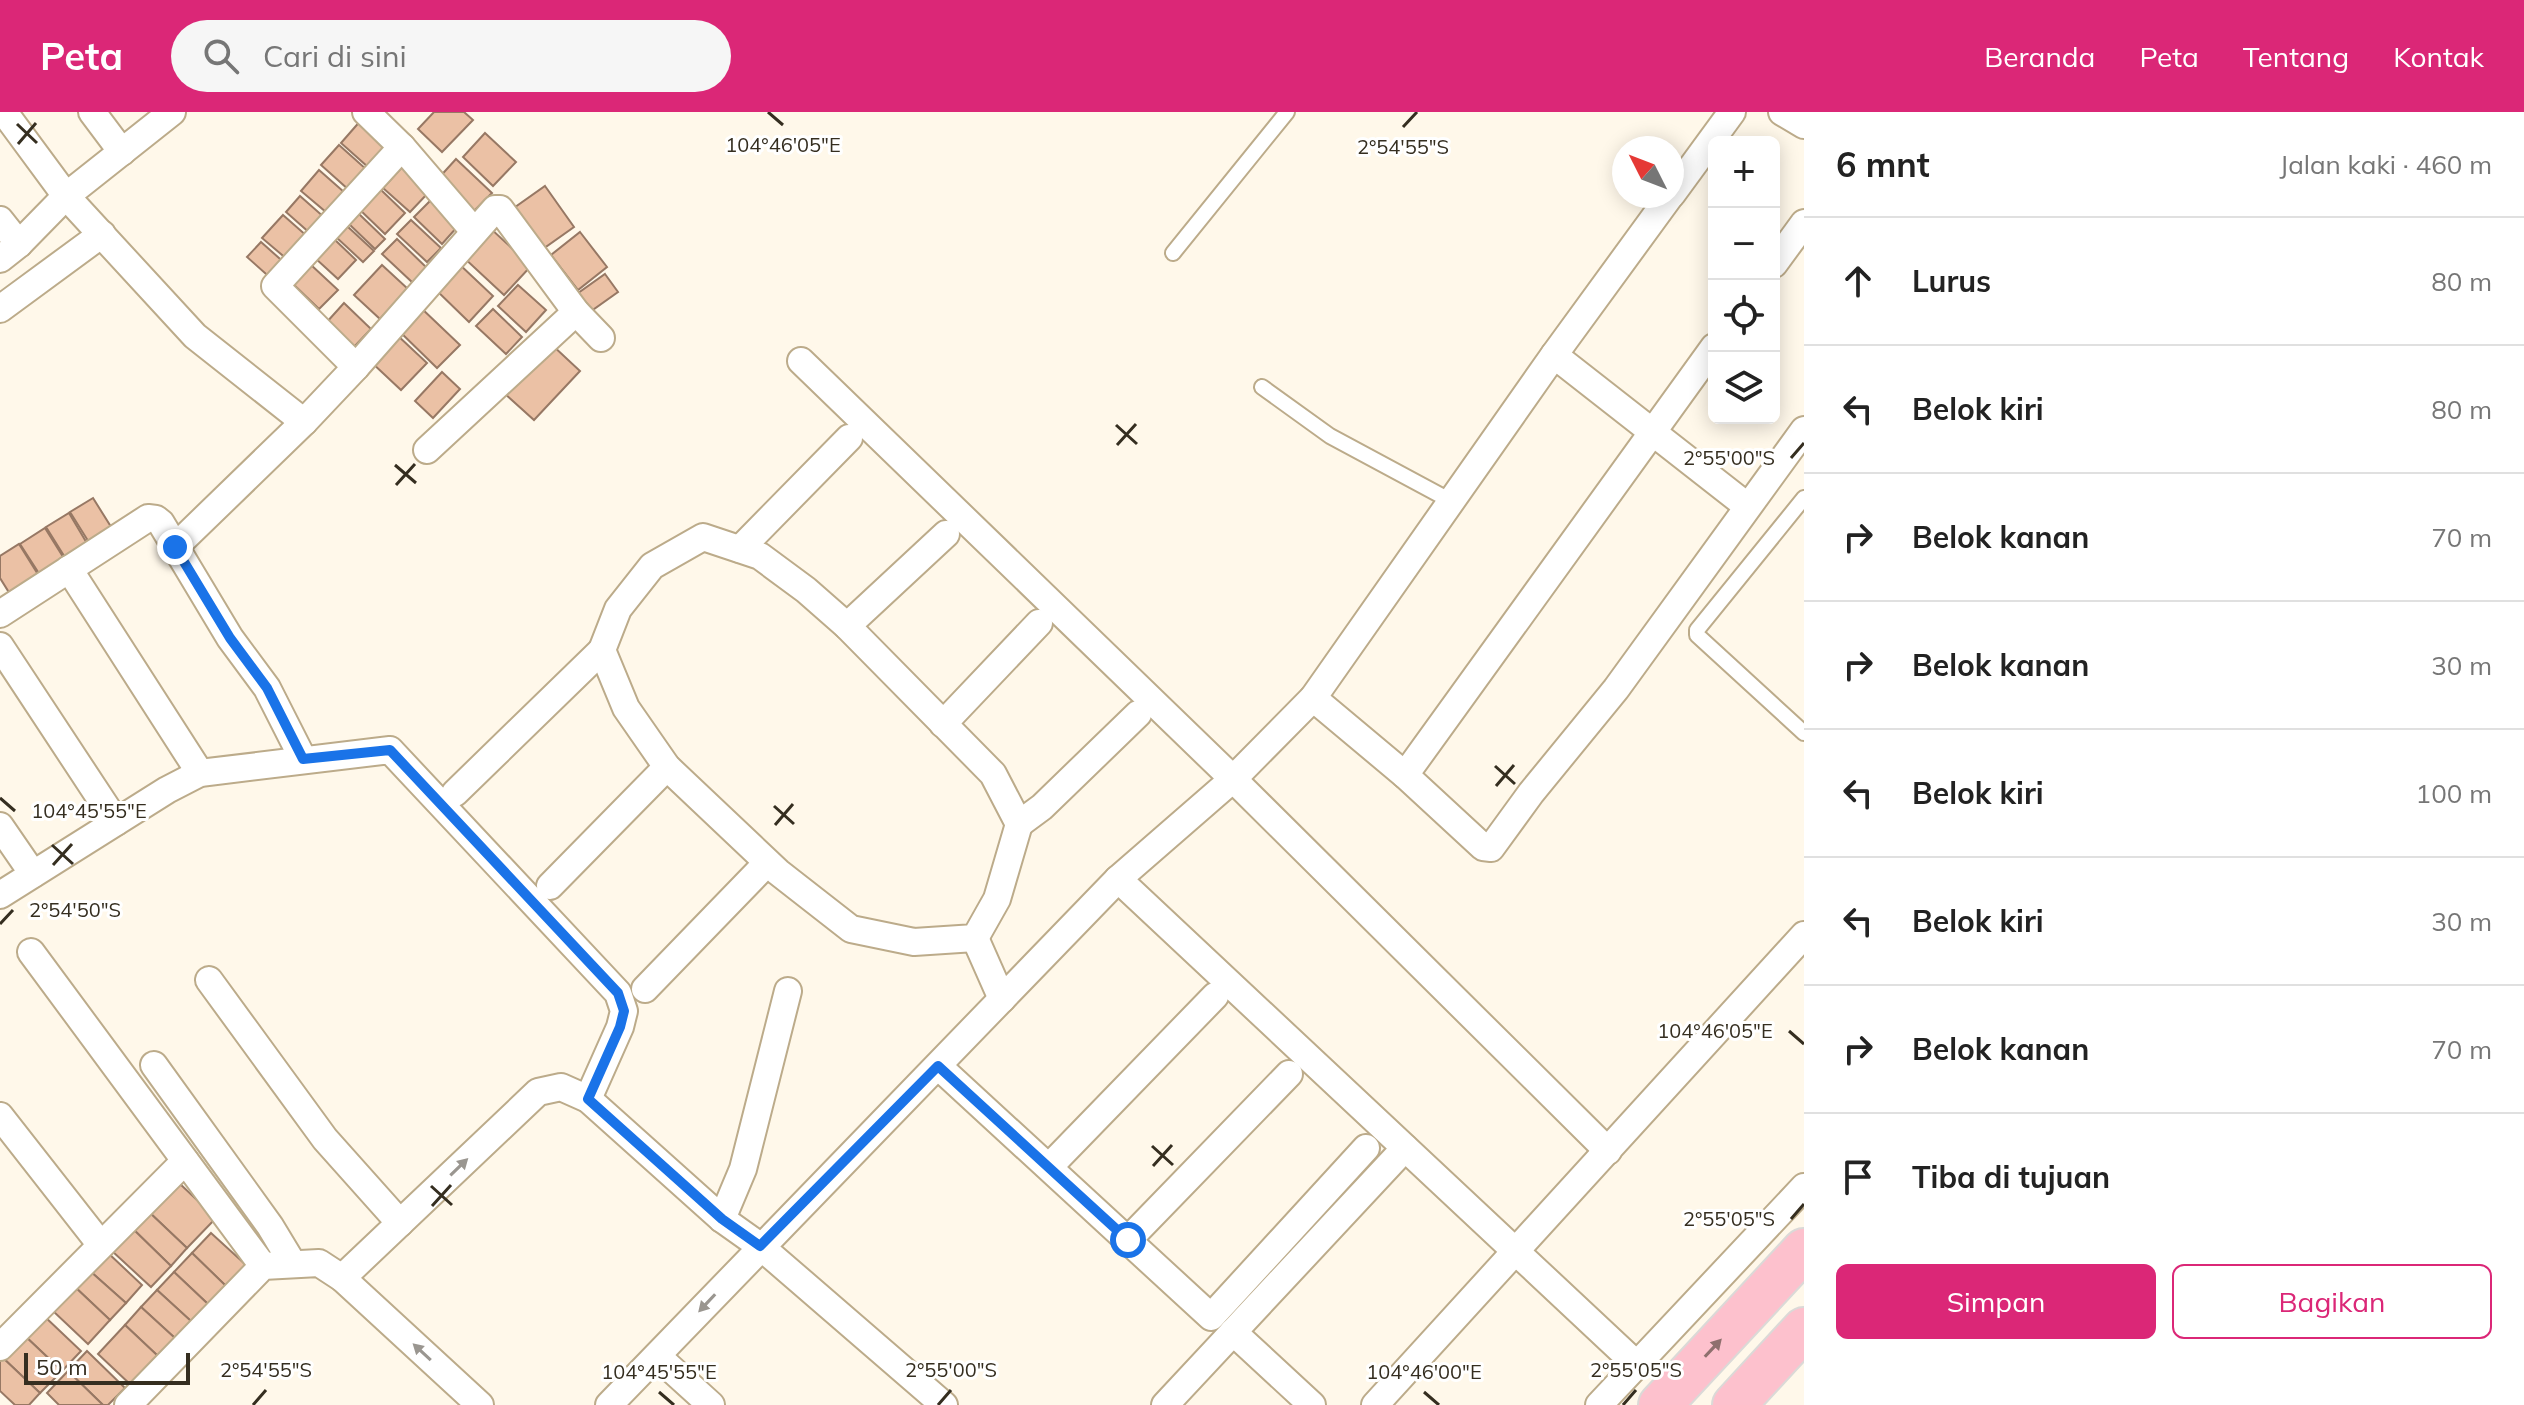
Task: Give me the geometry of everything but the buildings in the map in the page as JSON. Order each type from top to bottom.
[{"type":"main road","points":[[1660,1405],[1804,1250]]},
{"type":"main road","points":[[1734,1405],[1804,1329]]},
{"type":"street","points":[[4,112],[66,196],[195,336],[304,422]]},
{"type":"street","points":[[92,112],[122,152]]},
{"type":"street","points":[[0,220],[9,252],[66,196],[172,112]]},
{"type":"street","points":[[366,112],[402,147],[474,231]]},
{"type":"street","points":[[1684,177],[1732,112]]},
{"type":"street","points":[[1782,112],[1804,125]]},
{"type":"street","points":[[356,367],[275,286],[402,147]]},
{"type":"street","points":[[609,1405],[1118,879],[1233,779],[1313,698],[1554,355],[1661,208]]},
{"type":"street","points":[[175,547],[304,422],[495,209],[500,209],[576,312],[601,338]]},
{"type":"street","points":[[1780,256],[1804,223]]},
{"type":"street","points":[[0,309],[102,234]]},
{"type":"street","points":[[427,450],[576,312]]},
{"type":"street","points":[[1405,775],[1710,352]]},
{"type":"street","points":[[1554,355],[1747,506]]},
{"type":"street","points":[[801,361],[1233,779],[1608,1151]]},
{"type":"street","points":[[1313,698],[1405,775],[1483,847],[1491,848],[1531,793],[1616,689],[1804,430]]},
{"type":"street","points":[[740,549],[849,438]]},
{"type":"street","points":[[0,614],[148,518],[156,519],[230,638],[267,688],[303,759]]},
{"type":"street","points":[[847,626],[946,534]]},
{"type":"street","points":[[455,793],[602,650],[618,609],[652,566],[703,537],[760,556],[847,626],[993,774],[1019,824]]},
{"type":"street","points":[[69,569],[200,773]]},
{"type":"street","points":[[943,724],[1039,623]]},
{"type":"street","points":[[0,646],[116,822]]},
{"type":"street","points":[[602,650],[626,708],[667,767],[767,863],[851,929],[914,942],[975,938]]},
{"type":"street","points":[[975,938],[997,899],[1019,824],[1042,807],[1138,714]]},
{"type":"street","points":[[0,895],[200,773],[390,750],[618,993],[624,1011],[620,1027],[588,1099]]},
{"type":"street","points":[[550,886],[667,767]]},
{"type":"street","points":[[0,826],[33,874]]},
{"type":"street","points":[[645,989],[767,863]]},
{"type":"street","points":[[1118,879],[1637,1365]]},
{"type":"street","points":[[1375,1405],[1804,935]]},
{"type":"street","points":[[975,938],[1002,999]]},
{"type":"street","points":[[31,952],[263,1266]]},
{"type":"street","points":[[209,980],[325,1139],[400,1223]]},
{"type":"street","points":[[722,1219],[743,1169],[788,991]]},
{"type":"street","points":[[1049,1167],[1215,996]]},
{"type":"street","points":[[154,1065],[270,1226],[293,1264]]},
{"type":"street","points":[[938,1066],[1211,1317],[1366,1148]]},
{"type":"street","points":[[1128,1240],[1289,1074]]},
{"type":"street","points":[[342,1278],[538,1092],[561,1087],[588,1099],[722,1219],[760,1246],[944,1405]]},
{"type":"street","points":[[0,1116],[101,1245]]},
{"type":"street","points":[[1165,1405],[1405,1148]]},
{"type":"street","points":[[5,1332],[101,1245],[185,1161]]},
{"type":"street","points":[[1599,1405],[1804,1187]]},
{"type":"street","points":[[128,1405],[263,1266],[319,1263],[342,1278],[480,1405]]},
{"type":"street","points":[[1233,1332],[1312,1405]]},
{"type":"street","points":[[657,1356],[711,1405]]},
{"type":"lane","points":[[1173,253],[1287,112]]},
{"type":"lane","points":[[1262,387],[1330,436],[1451,501]]},
{"type":"lane","points":[[1804,498],[1697,630],[1697,635],[1804,733]]},
{"type":"route","points":[[175,547],[230,638],[267,688],[303,759],[390,750],[618,993],[624,1011],[620,1027],[588,1099],[722,1219],[760,1246],[938,1066],[1128,1240]]}]
